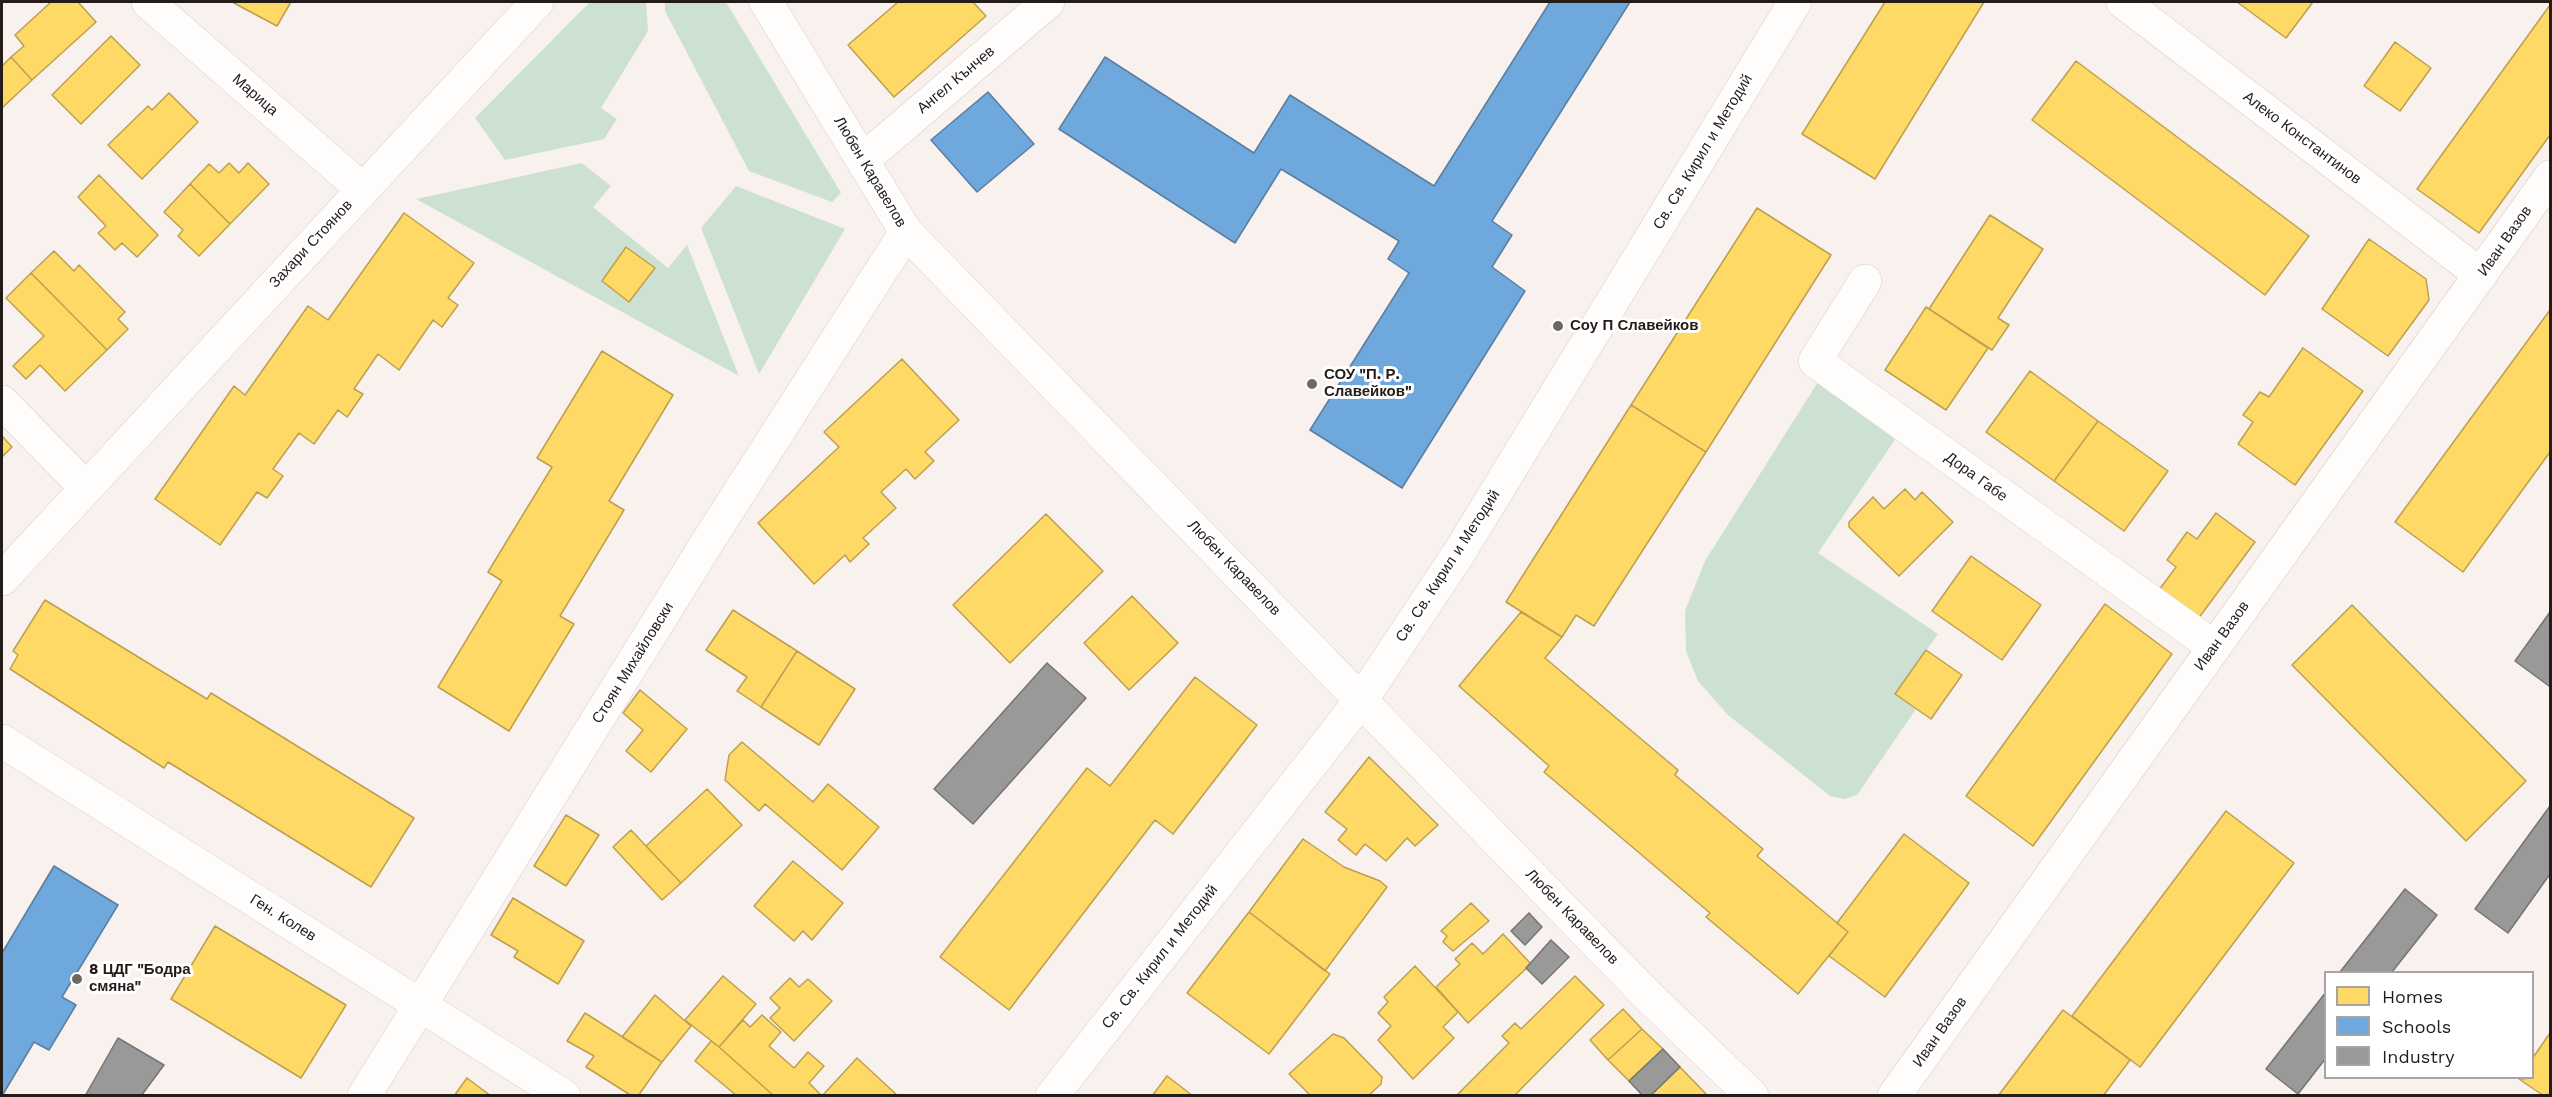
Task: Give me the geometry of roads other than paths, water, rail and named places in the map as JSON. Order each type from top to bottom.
[{"type":"street","name":"Марица","points":[[148,2],[362,189]]},
{"type":"street","name":"Захари Стоянов","points":[[2,579],[537,2]]},
{"type":"street","name":"Любен Каравелов","points":[[766,2],[864,159],[906,232],[1645,993],[1752,1095]]},
{"type":"street","name":"Ангел Кънчев","points":[[864,159],[1048,2]]},
{"type":"street","name":"Св. Св. Кирил и Методий","points":[[1052,1095],[1362,699],[1459,553],[1795,2]]},
{"type":"street","name":"Алеко Константинов","points":[[2123,2],[2481,275]]},
{"type":"street","name":"Иван Вазов","points":[[1894,1095],[2550,177]]},
{"type":"street","name":"Стоян Михайловски","points":[[364,1095],[719,525],[906,232]]},
{"type":"street","name":"Дора Габе","points":[[1865,281],[1815,361],[2214,647]]},
{"type":"street","points":[[2,402],[86,488]]},
{"type":"street","name":"Ген. Колев","points":[[2,741],[564,1095]]},
{"type":"place","name":"Соу П Славейков","points":[[1558,326]]},
{"type":"place","name":"СОУ \"П. Р. Славейков\"","points":[[1312,384]]},
{"type":"place","name":"8 ЦДГ \"Бодра смяна\"","points":[[77,979]]}]
